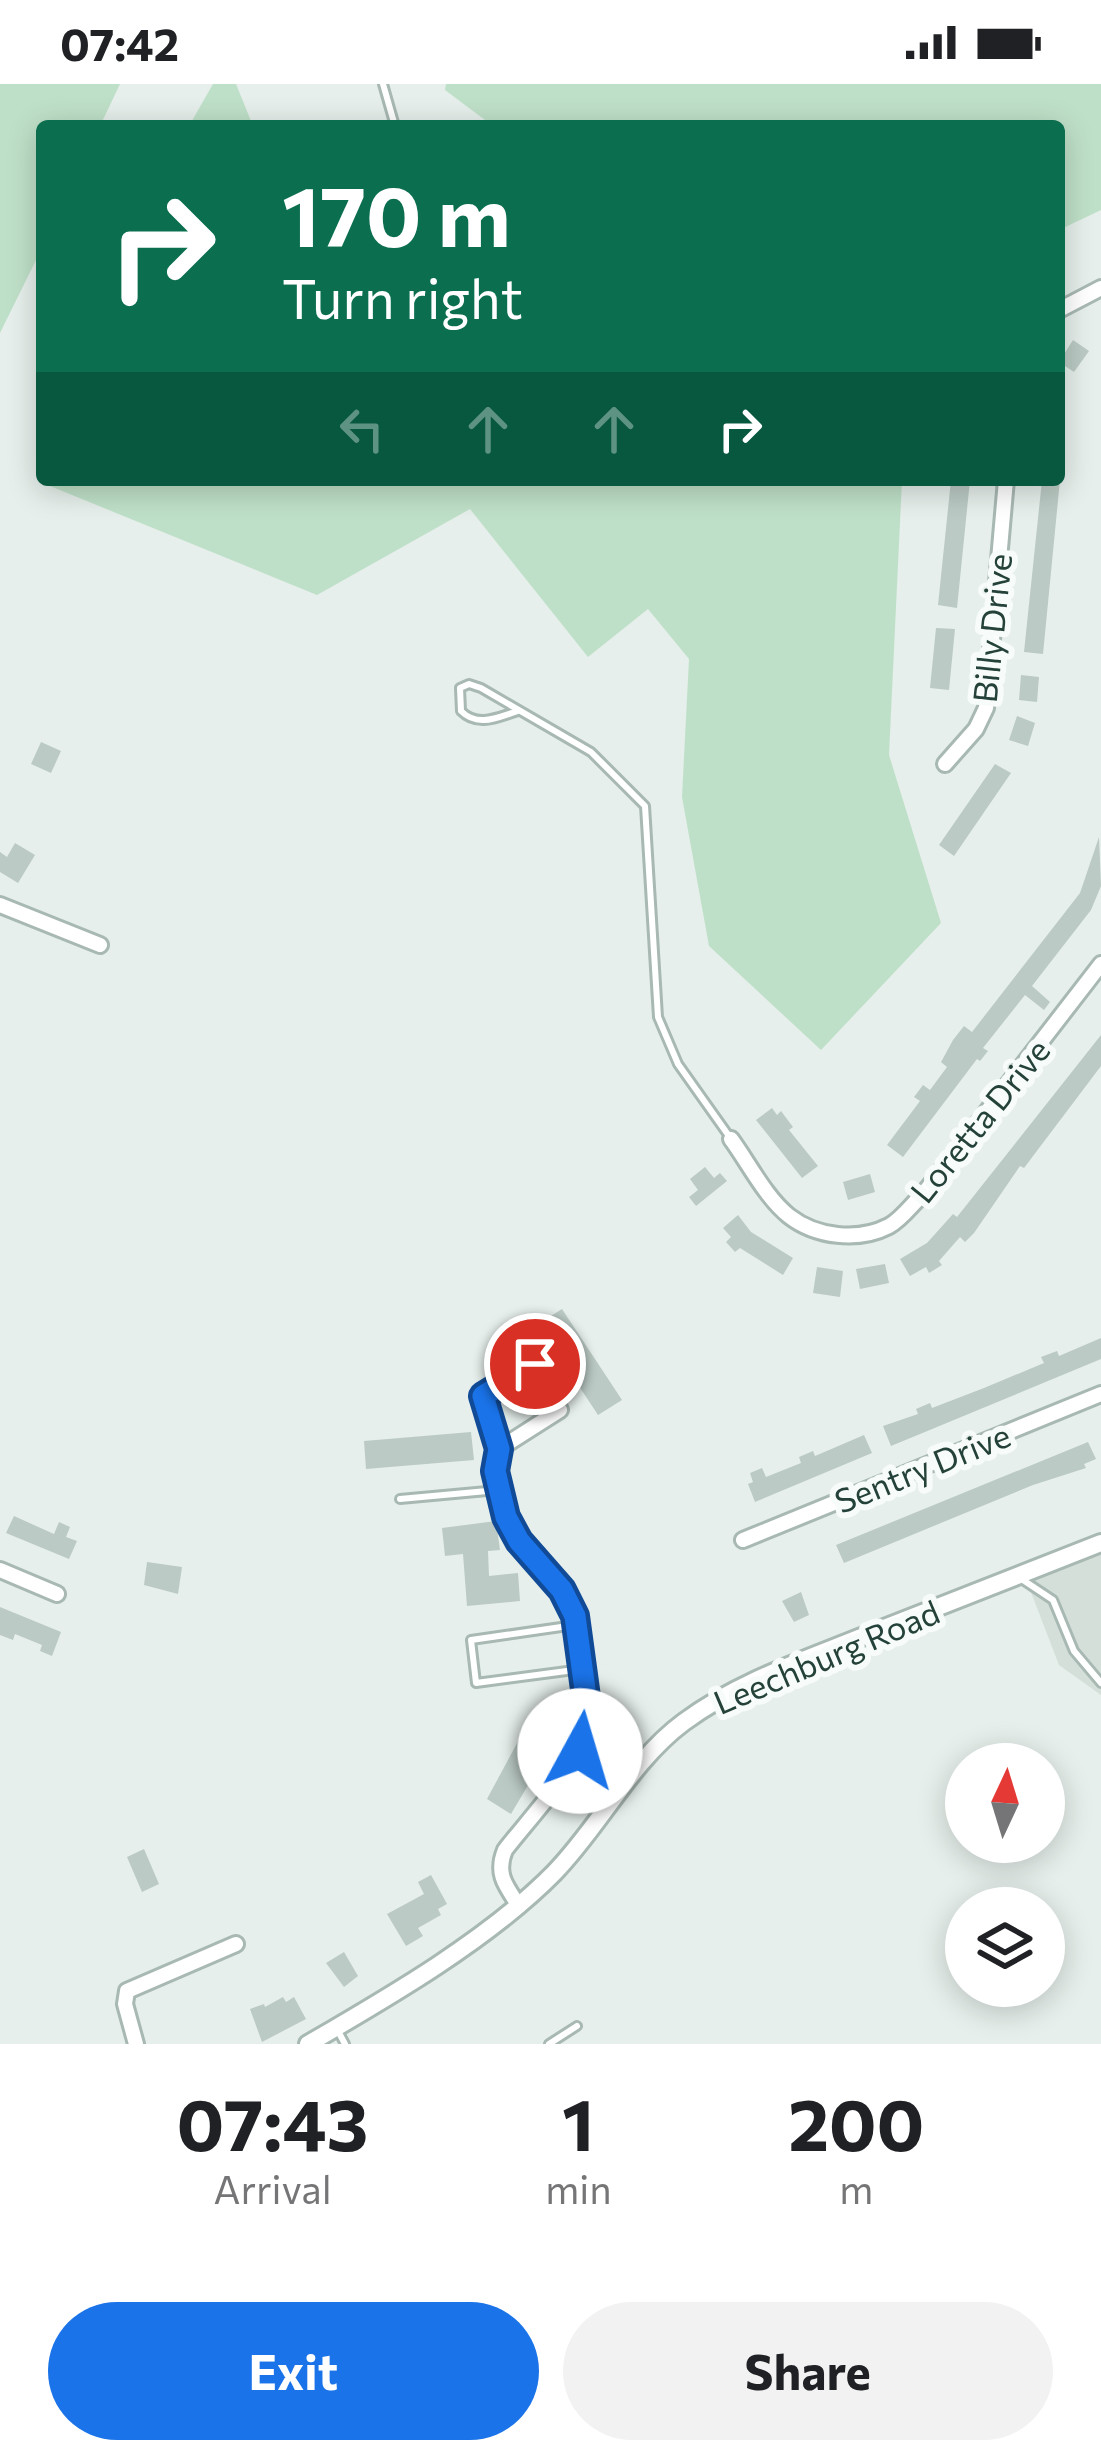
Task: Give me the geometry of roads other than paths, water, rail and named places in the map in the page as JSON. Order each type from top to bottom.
[{"type":"street","points":[[1065,307],[1101,288]]},
{"type":"street","name":"Billy Drive","points":[[945,764],[976,729],[986,708],[1005,486]]},
{"type":"street","points":[[0,905],[100,945]]},
{"type":"street","name":"Loretta Drive","points":[[731,1139],[786,1214],[811,1228],[836,1235],[892,1225],[924,1193],[1101,964]]},
{"type":"street","points":[[519,1906],[500,1877],[499,1864],[580,1751],[589,1719],[576,1625],[562,1590],[512,1529],[495,1471],[499,1449],[560,1411],[534,1362]]},
{"type":"street","name":"Sentry Drive","points":[[743,1540],[1101,1394]]},
{"type":"street","name":"Leechburg Road","points":[[308,2044],[340,2036],[519,1906],[598,1825],[644,1760],[679,1725],[707,1706],[763,1676],[1101,1543]]},
{"type":"street","points":[[0,1570],[56,1594]]},
{"type":"street","points":[[136,2044],[124,2004],[127,1991],[236,1944]]},
{"type":"lane","points":[[382,84],[393,120]]},
{"type":"lane","points":[[518,711],[484,722],[469,719],[461,711],[460,688],[469,684],[481,688],[590,752],[645,806],[662,1033],[731,1139]]},
{"type":"lane","points":[[499,1449],[483,1396],[534,1362]]},
{"type":"lane","points":[[400,1499],[500,1490]]},
{"type":"lane","points":[[1017,1576],[1053,1600],[1074,1651],[1101,1683]]},
{"type":"lane","points":[[576,1625],[471,1640],[476,1683],[582,1670]]},
{"type":"lane","points":[[549,2044],[577,2026]]}]
